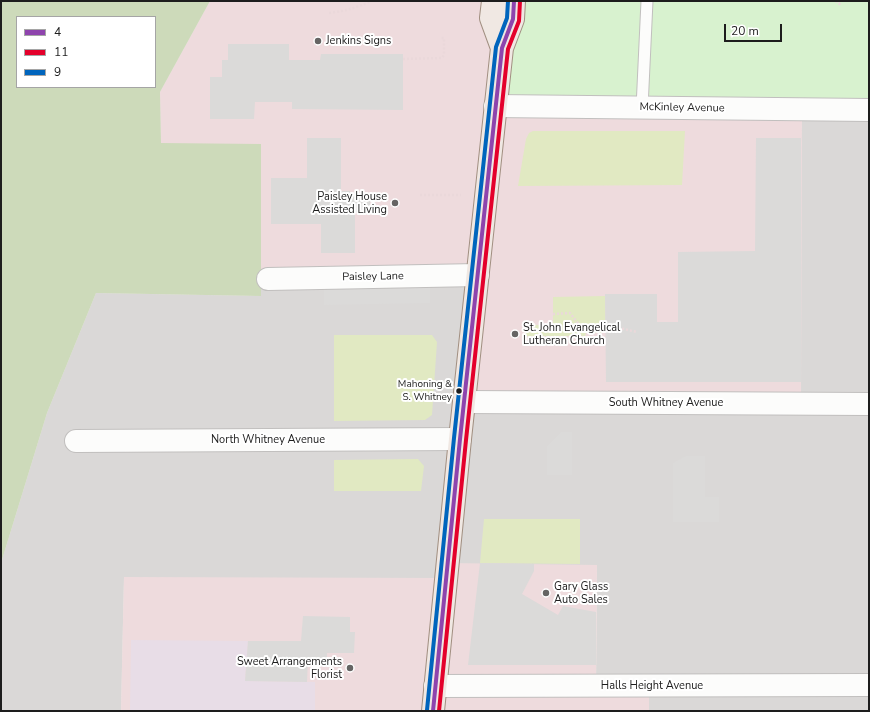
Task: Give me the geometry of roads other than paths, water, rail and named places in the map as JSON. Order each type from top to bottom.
[{"type":"main road","points":[[493,1],[491,18],[502,48]]},
{"type":"main road","points":[[432,711],[495,106],[502,48],[513,19],[514,1]]},
{"type":"street","name":"McKinley Avenue","points":[[495,106],[869,110]]},
{"type":"street","name":"Paisley Lane","points":[[268,279],[478,275]]},
{"type":"street","name":"South Whitney Avenue","points":[[464,402],[869,404]]},
{"type":"street","name":"North Whitney Avenue","points":[[76,441],[460,439]]},
{"type":"street","name":"Halls Height Avenue","points":[[435,686],[869,685]]},
{"type":"lane","points":[[642,108],[647,1]]},
{"type":"place","name":"Jenkins Signs","points":[[318,41]]},
{"type":"place","name":"Paisley House Assisted Living","points":[[395,203]]},
{"type":"place","name":"St. John Evangelical Lutheran Church","points":[[515,334]]},
{"type":"place","name":"Mahoning & S. Whitney","points":[[459,391]]},
{"type":"place","name":"Gary Glass Auto Sales","points":[[546,593]]},
{"type":"place","name":"Sweet Arrangements Florist","points":[[350,668]]}]
